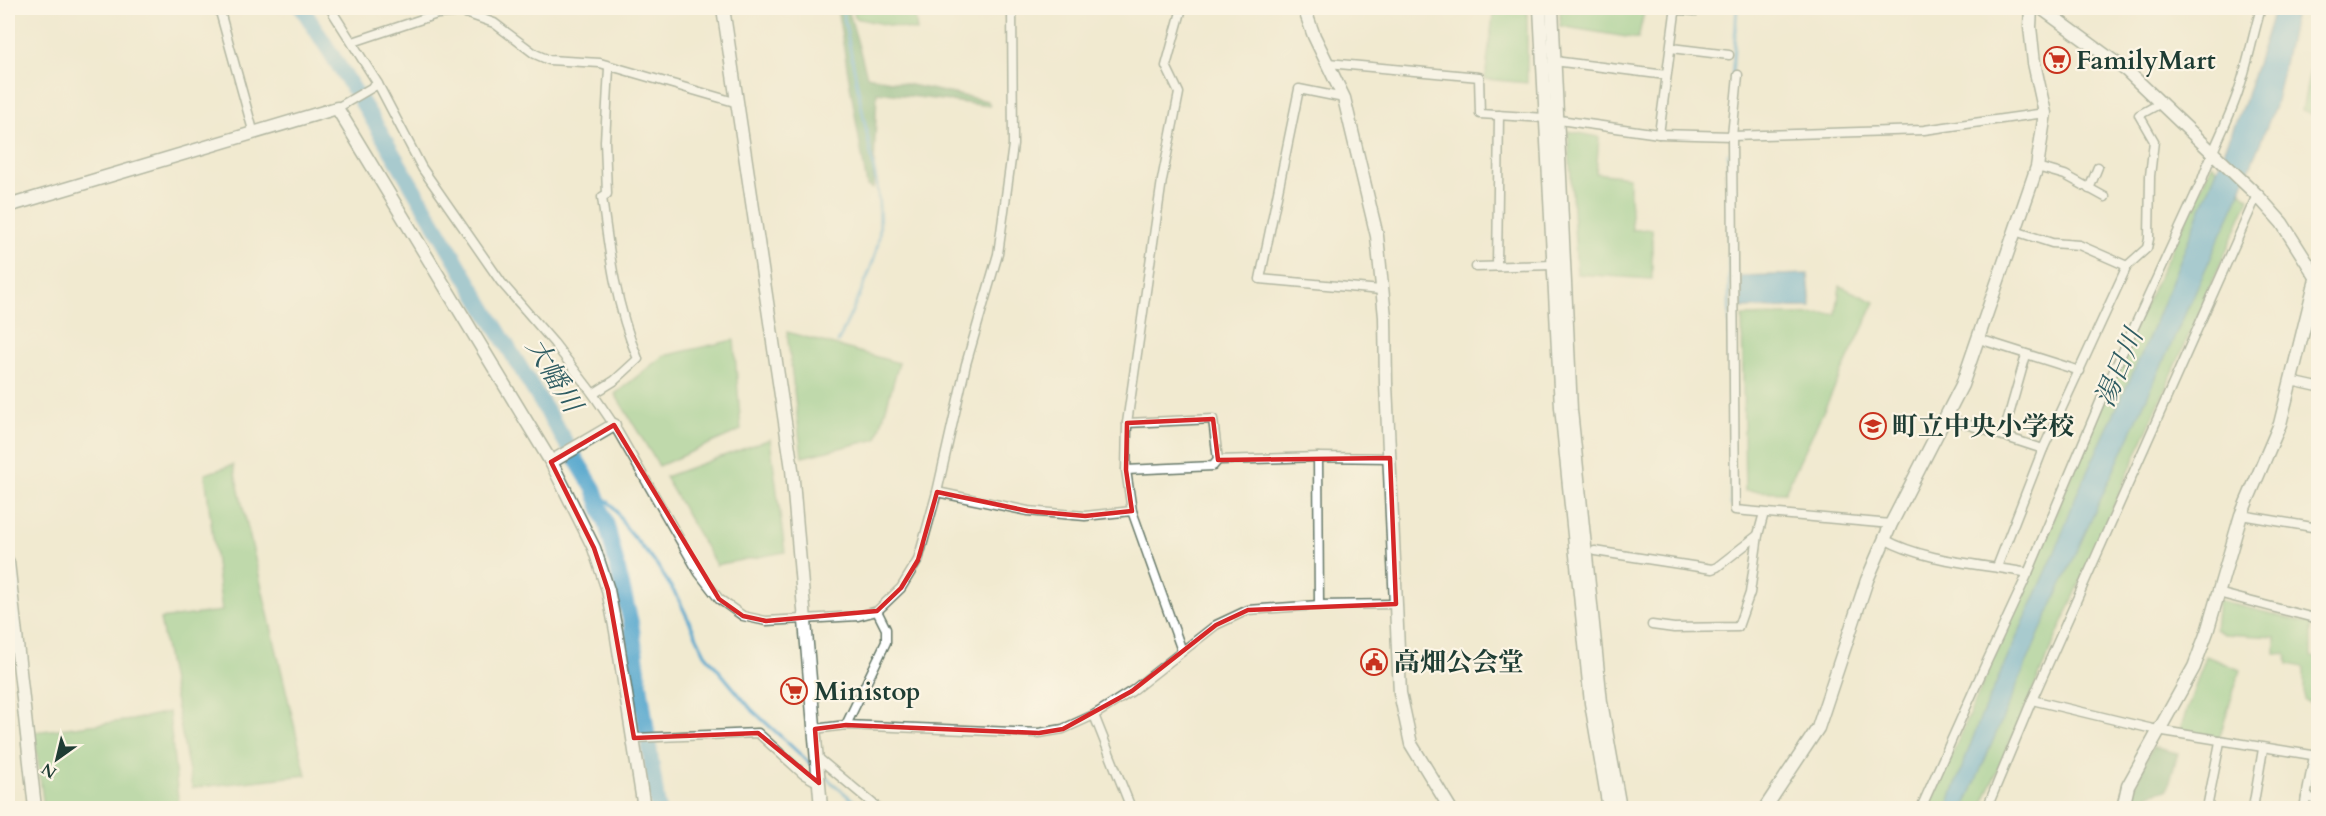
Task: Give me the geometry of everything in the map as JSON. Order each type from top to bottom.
[{"type":"street","points":[[219,8],[254,134]]},
{"type":"street","points":[[330,8],[378,84],[422,168],[473,245],[593,394],[614,425],[699,573],[719,599],[742,616],[766,621],[858,616],[877,611],[901,588],[918,560],[937,492],[966,364],[998,254],[1013,145],[1012,8]]},
{"type":"street","points":[[723,8],[792,469],[821,808]]},
{"type":"street","points":[[1182,8],[1167,66],[1179,93],[1162,180],[1127,423],[1126,470],[1132,511],[1182,651]]},
{"type":"street","points":[[1304,8],[1344,98],[1377,236],[1384,317],[1402,710],[1411,744],[1450,808]]},
{"type":"street","points":[[1540,8],[1551,119],[1571,410],[1601,702],[1620,808]]},
{"type":"street","points":[[1552,8],[1553,265],[1561,407],[1588,679],[1609,808]]},
{"type":"street","points":[[1659,134],[1675,13],[1678,10],[1696,11],[1697,8]]},
{"type":"street","points":[[1765,808],[1818,728],[1867,580],[1884,539],[1962,385],[2037,167],[2045,113],[2034,63],[2030,27],[2031,8]]},
{"type":"street","points":[[2041,8],[2127,70],[2255,193],[2282,223],[2318,277],[2280,424],[2241,515],[2207,632],[2194,667],[2157,730],[2128,786],[2123,808]]},
{"type":"street","points":[[1921,808],[2028,573],[2106,388],[2202,180],[2211,152],[2224,130],[2240,88],[2261,8]]},
{"type":"street","points":[[353,42],[437,14],[463,12],[494,23],[535,54],[549,60],[600,63],[609,68],[738,103]]},
{"type":"street","points":[[1671,48],[1729,55]]},
{"type":"street","points":[[1554,61],[1666,75]]},
{"type":"street","points":[[1328,63],[1479,77],[1480,114],[1551,119],[1659,134],[1732,136],[1924,130],[2045,113]]},
{"type":"street","points":[[593,394],[614,381],[638,359],[626,329],[610,262],[602,197],[607,194],[605,141],[609,68]]},
{"type":"street","points":[[1738,75],[1732,136],[1735,510],[1891,524]]},
{"type":"street","points":[[8,206],[337,108],[378,84]]},
{"type":"street","points":[[1344,98],[1299,89],[1260,279],[1381,290]]},
{"type":"street","points":[[1997,567],[2043,449],[2127,266],[2147,248],[2154,141],[2139,115],[2161,103]]},
{"type":"street","points":[[337,108],[551,462],[594,548],[608,590],[644,808]]},
{"type":"street","points":[[1497,266],[1499,115]]},
{"type":"street","points":[[2037,167],[2066,175],[2105,197]]},
{"type":"street","points":[[2089,189],[2098,167]]},
{"type":"street","points":[[1987,808],[2032,700],[2255,193]]},
{"type":"street","points":[[2015,231],[2052,243],[2079,245],[2127,266]]},
{"type":"street","points":[[1476,267],[1553,265]]},
{"type":"street","points":[[1979,339],[2079,370]]},
{"type":"street","points":[[2003,436],[2026,354]]},
{"type":"street","points":[[2291,381],[2319,387]]},
{"type":"street","points":[[1945,417],[2043,449]]},
{"type":"street","points":[[1126,470],[1213,466],[1218,460],[1213,418],[1127,423]]},
{"type":"street","points":[[551,462],[614,425]]},
{"type":"street","points":[[1218,460],[1318,457],[1390,458]]},
{"type":"street","points":[[1318,457],[1319,605]]},
{"type":"street","points":[[937,492],[1028,511],[1085,516],[1132,511]]},
{"type":"street","points":[[1652,625],[1674,628],[1738,627],[1750,593],[1758,535],[1764,513]]},
{"type":"street","points":[[2241,515],[2319,528]]},
{"type":"street","points":[[1595,551],[1712,569],[1758,535]]},
{"type":"street","points":[[1884,539],[1899,548],[1932,556],[2028,573]]},
{"type":"street","points":[[8,562],[35,808]]},
{"type":"street","points":[[2218,593],[2319,619]]},
{"type":"street","points":[[815,729],[846,725],[1039,733],[1063,729],[1094,715],[1132,692],[1216,625],[1248,610],[1319,605],[1396,604]]},
{"type":"street","points":[[846,725],[886,642],[886,629],[877,611]]},
{"type":"street","points":[[2032,700],[2157,730],[2316,756],[2304,808]]},
{"type":"street","points":[[1094,715],[1131,808]]},
{"type":"street","points":[[634,738],[758,733],[803,774],[818,781]]},
{"type":"street","points":[[2207,808],[2220,742]]},
{"type":"street","points":[[2253,808],[2263,749]]},
{"type":"street","points":[[817,760],[878,808]]},
{"type":"street","points":[[2306,797],[2319,800]]},
{"type":"highlighted area","points":[[1213,419],[1218,460],[1390,458],[1396,604],[1248,610],[1216,625],[1132,691],[1063,729],[1039,733],[846,725],[815,729],[819,783],[758,733],[634,738],[608,590],[594,548],[551,462],[614,425],[719,599],[743,616],[766,621],[877,611],[901,588],[918,560],[937,492],[1028,511],[1085,516],[1132,511],[1126,470],[1127,423]]},
{"type":"green space","points":[[837,8],[848,8],[867,76],[988,101],[990,106],[877,92],[873,189],[867,186]]},
{"type":"green space","points":[[853,8],[914,8],[917,31],[855,18]]},
{"type":"green space","points":[[1494,8],[1527,8],[1527,83],[1485,79]]},
{"type":"green space","points":[[1560,8],[1645,8],[1638,39],[1560,26]]},
{"type":"green space","points":[[2318,31],[2318,117],[2302,110]]},
{"type":"green space","points":[[1568,131],[1599,137],[1596,173],[1629,177],[1632,230],[1652,229],[1652,279],[1577,274]]},
{"type":"green space","points":[[2212,164],[2249,199],[1981,808],[1929,808],[2054,518],[2106,388]]},
{"type":"green space","points":[[1840,286],[1875,302],[1785,492],[1745,491],[1742,316],[1836,314]]},
{"type":"green space","points":[[787,332],[899,363],[877,439],[802,457]]},
{"type":"green space","points":[[734,340],[741,430],[659,466],[615,394],[663,356]]},
{"type":"green space","points":[[770,439],[785,552],[716,565],[665,477]]},
{"type":"green space","points":[[233,465],[306,775],[192,788],[160,619],[222,611],[205,474]]},
{"type":"green space","points":[[2218,600],[2311,624],[2311,657],[2318,658],[2318,707],[2304,700],[2304,667],[2288,664],[2286,654],[2275,653],[2275,637],[2224,634],[2215,629]]},
{"type":"green space","points":[[2206,656],[2240,670],[2219,739],[2180,729]]},
{"type":"green space","points":[[169,712],[179,808],[44,808],[34,732],[132,720]]},
{"type":"green space","points":[[2152,747],[2178,753],[2168,789],[2149,794],[2147,808],[2125,808]]},
{"type":"water","points":[[2275,8],[2296,8],[2275,106],[2237,200],[2040,632],[1964,808],[1947,808],[1980,719],[2055,552],[2075,498],[2147,342],[2247,95]]},
{"type":"water","points":[[1808,274],[1811,307],[1742,308],[1741,276]]},
{"type":"waterway","name":"大幡川","points":[[302,8],[370,115],[594,489],[607,526],[631,623],[658,808]]},
{"type":"waterway","points":[[838,342],[873,262],[880,224],[877,185],[842,8]]},
{"type":"waterway","points":[[1731,91],[1737,8]]},
{"type":"waterway","points":[[1728,153],[1731,505]]},
{"type":"waterway","points":[[594,489],[613,506],[627,529],[657,565],[678,598],[705,654],[751,709],[813,766]]},
{"type":"waterway","points":[[823,775],[862,808]]},
{"type":"place","name":"FamilyMart","points":[[2057,60]]},
{"type":"place","name":"町立中央小学校","points":[[1873,426]]},
{"type":"place","name":"高畑公会堂","points":[[1374,662]]},
{"type":"place","name":"Ministop","points":[[794,691]]},
{"type":"water label","name":"湯日川","points":[[2119,368]]}]
